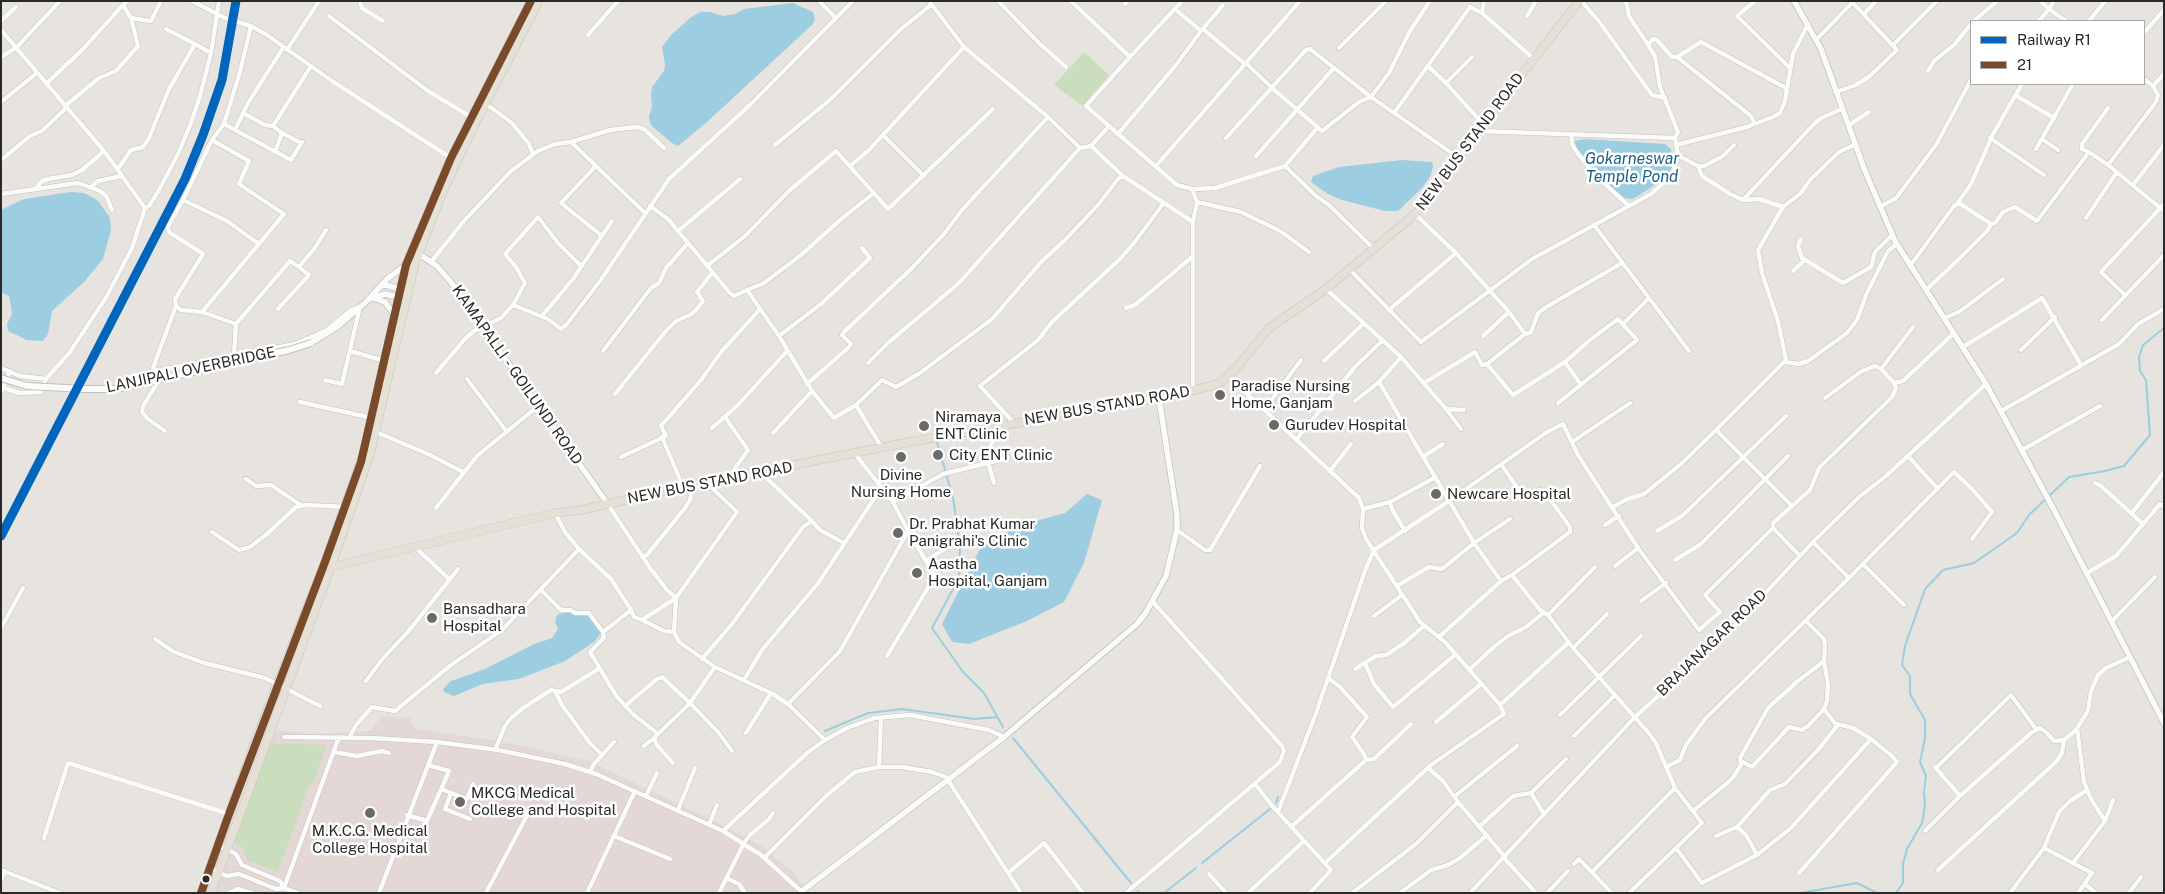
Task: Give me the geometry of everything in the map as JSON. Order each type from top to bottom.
[{"type":"highway","name":"NEW BUS STAND ROAD","points":[[328,565],[416,548],[607,503],[1001,425],[1158,398],[1193,391],[1221,382],[1269,328],[1326,289],[1415,214],[1436,191],[1480,128],[1580,1]]},
{"type":"highway","points":[[201,893],[217,845],[278,684],[328,565]]},
{"type":"highway","points":[[211,893],[286,688],[328,565]]},
{"type":"main road","points":[[328,565],[376,432],[406,264],[451,158],[531,1]]},
{"type":"main road","points":[[349,508],[401,295],[443,192],[539,1]]},
{"type":"main road","name":"LANJIPALI OVERBRIDGE","points":[[1,378],[27,386],[117,389],[289,350],[311,343]]},
{"type":"street","points":[[1,57],[17,47],[60,1]]},
{"type":"street","points":[[131,18],[151,21],[161,1]]},
{"type":"street","points":[[192,1],[217,14],[251,26],[451,158]]},
{"type":"street","points":[[10,371],[2,389],[20,393],[41,392],[46,379],[70,352],[106,296],[132,248],[145,208],[149,206],[178,154],[200,96],[211,53],[219,1]]},
{"type":"street","points":[[235,130],[243,113],[319,1]]},
{"type":"street","points":[[360,1],[362,8],[383,21]]},
{"type":"street","points":[[588,35],[618,1]]},
{"type":"street","points":[[819,1],[836,18]]},
{"type":"street","points":[[513,305],[542,316],[561,329],[568,324],[600,281],[669,179],[750,105],[853,1]]},
{"type":"street","points":[[998,1],[1040,44],[1066,67]]},
{"type":"street","points":[[1071,1],[1130,57]]},
{"type":"street","points":[[1182,1],[1086,106],[1177,185],[1192,189],[1215,188],[1285,166],[1318,127]]},
{"type":"street","points":[[1156,166],[1300,1]]},
{"type":"street","points":[[1339,48],[1386,1]]},
{"type":"street","points":[[1175,10],[1246,63],[1322,131],[1359,102],[1371,97],[1389,73],[1410,31],[1430,1]]},
{"type":"street","points":[[1482,13],[1484,1]]},
{"type":"street","points":[[1527,16],[1536,1]]},
{"type":"street","points":[[1580,1],[1598,20],[1652,95],[1666,98]]},
{"type":"street","points":[[1350,270],[1421,342],[1532,259],[1651,194],[1669,178],[1674,169],[1677,155],[1675,138],[1678,132],[1660,87],[1655,56],[1629,16],[1626,1]]},
{"type":"street","points":[[1754,1],[1737,16],[1790,68]]},
{"type":"street","points":[[1794,1],[1816,40],[1849,125],[1854,145],[1892,235],[1986,384],[2053,508],[2164,723]]},
{"type":"street","points":[[1864,14],[1876,1]]},
{"type":"street","points":[[1894,44],[1937,1]]},
{"type":"street","points":[[1975,20],[1997,1]]},
{"type":"street","points":[[2040,1],[2065,20]]},
{"type":"street","points":[[2040,20],[2054,1]]},
{"type":"street","points":[[2091,20],[2105,1]]},
{"type":"street","points":[[1816,40],[1852,2],[1894,44],[1897,50],[1870,76],[1856,85],[1836,92]]},
{"type":"street","points":[[1,160],[30,136],[42,131],[65,107],[100,78],[116,71],[138,46],[125,3],[84,49],[46,84]]},
{"type":"street","points":[[775,145],[832,99],[930,3],[964,47],[1048,117],[1080,148]]},
{"type":"street","points":[[1118,134],[1223,5]]},
{"type":"street","points":[[1,21],[16,7]]},
{"type":"street","points":[[1394,113],[1470,7],[1482,13],[1534,59]]},
{"type":"street","points":[[2145,32],[2164,10]]},
{"type":"street","points":[[329,16],[428,91],[471,118]]},
{"type":"street","points":[[1676,145],[1755,124],[1780,113],[1785,101],[1794,54],[1808,24]]},
{"type":"street","points":[[1928,71],[1934,61],[1954,46],[1970,25]]},
{"type":"street","points":[[251,26],[240,72],[224,124],[212,140],[183,200],[168,226],[170,232],[203,254],[175,299],[176,306],[154,368],[156,371],[308,340],[327,330],[351,310],[360,309],[342,384],[325,380]]},
{"type":"street","points":[[166,29],[211,53]]},
{"type":"street","points":[[1,30],[104,151],[145,208]]},
{"type":"street","points":[[1648,45],[1652,39],[1657,40],[1672,57],[1677,57],[1751,116],[1755,124]]},
{"type":"street","points":[[1677,57],[1701,42],[1786,88]]},
{"type":"street","points":[[118,169],[131,150],[143,147],[149,138],[169,89],[195,44]]},
{"type":"street","points":[[850,166],[883,135],[964,47]]},
{"type":"street","points":[[1226,138],[1306,50],[1310,49],[1371,97],[1459,158]]},
{"type":"street","points":[[1446,83],[1472,57]]},
{"type":"street","points":[[273,126],[311,66]]},
{"type":"street","points":[[1428,66],[1446,83],[1480,128],[1675,138]]},
{"type":"street","points":[[1256,156],[1333,69]]},
{"type":"street","points":[[1,102],[37,73]]},
{"type":"street","points":[[2153,86],[2164,74]]},
{"type":"street","points":[[2108,165],[2156,102],[2158,95],[2153,86],[2145,80]]},
{"type":"street","points":[[1880,207],[1896,198],[1936,145],[1970,82]]},
{"type":"street","points":[[1910,266],[1958,204],[1971,184],[1990,138],[2021,85]]},
{"type":"street","points":[[2036,149],[2073,85]]},
{"type":"street","points":[[2015,95],[2054,118]]},
{"type":"street","points":[[486,104],[512,123],[530,144],[533,154]]},
{"type":"street","points":[[2108,108],[2082,144],[2082,149],[2108,165],[2163,208],[2101,272],[2125,295]]},
{"type":"street","points":[[707,266],[745,236],[790,190],[836,151],[888,209],[993,109]]},
{"type":"street","points":[[1743,200],[1813,125],[1821,118],[1842,109]]},
{"type":"street","points":[[1849,125],[1870,112]]},
{"type":"street","points":[[224,124],[291,160],[302,142],[282,133],[273,126],[265,125],[243,113]]},
{"type":"street","points":[[807,384],[851,344],[842,335],[845,331],[912,268],[944,234],[962,210],[1048,117]]},
{"type":"street","points":[[868,363],[888,343],[959,283],[1080,148],[1091,146],[1109,126]]},
{"type":"street","points":[[431,262],[463,222],[511,171],[533,154],[555,144],[571,142],[610,130],[636,127],[644,129],[664,148]]},
{"type":"street","points":[[275,152],[282,133]]},
{"type":"street","points":[[1571,134],[1572,144],[1576,151],[1594,174],[1628,206]]},
{"type":"street","points":[[883,135],[924,176]]},
{"type":"street","points":[[1990,138],[2044,175]]},
{"type":"street","points":[[2042,139],[2058,150]]},
{"type":"street","points":[[202,312],[284,214],[239,184],[249,161],[212,140]]},
{"type":"street","points":[[571,142],[645,213]]},
{"type":"street","points":[[1613,507],[1625,500],[1644,494],[1681,464],[1785,362],[1778,321],[1762,273],[1758,250],[1784,207],[1801,193],[1810,180],[1839,152],[1854,145]]},
{"type":"street","points":[[2133,185],[2164,145]]},
{"type":"street","points":[[1091,146],[1123,176],[1193,222]]},
{"type":"street","points":[[1677,155],[1698,166],[1704,166],[1723,156],[1734,146]]},
{"type":"street","points":[[36,188],[42,181],[72,175],[82,170],[104,151]]},
{"type":"street","points":[[1926,290],[1976,242],[1990,224],[1995,223],[2003,212],[2015,207],[2037,221],[2089,152]]},
{"type":"street","points":[[596,166],[560,204],[602,236]]},
{"type":"street","points":[[1285,166],[1374,249]]},
{"type":"street","points":[[1698,166],[1702,176],[1730,194],[1743,200],[1759,200],[1784,207]]},
{"type":"street","points":[[2086,218],[2117,172]]},
{"type":"street","points":[[91,187],[98,181],[122,176]]},
{"type":"street","points":[[747,290],[779,336],[807,384],[834,418],[856,405],[882,380],[896,387],[920,373],[992,318],[1042,261],[1064,241],[1098,205],[1118,179],[1123,176]]},
{"type":"street","points":[[678,231],[740,179]]},
{"type":"street","points":[[1,194],[78,183],[100,190],[107,197],[112,210]]},
{"type":"street","points":[[1192,189],[1197,202],[1193,222],[1193,391]]},
{"type":"street","points":[[650,206],[668,219],[712,273],[734,296],[764,283],[801,255],[874,193]]},
{"type":"street","points":[[183,200],[226,221],[259,244]]},
{"type":"street","points":[[1197,202],[1241,212],[1280,231],[1310,252]]},
{"type":"street","points":[[1014,423],[980,386],[1038,340],[1052,322],[1121,258],[1134,244],[1163,204]]},
{"type":"street","points":[[1958,204],[1990,224]]},
{"type":"street","points":[[1415,214],[1456,253],[1509,312],[1525,334]]},
{"type":"street","points":[[436,373],[474,331],[501,318],[513,305],[525,283],[516,267],[505,254],[538,218],[581,266]]},
{"type":"street","points":[[542,316],[562,293],[612,222]]},
{"type":"street","points":[[1594,225],[1689,351]]},
{"type":"street","points":[[299,267],[314,249],[326,230]]},
{"type":"street","points":[[1801,239],[1798,246],[1805,260],[1838,282],[1845,283],[1871,267],[1875,252],[1892,235]]},
{"type":"street","points":[[604,351],[651,288],[659,282],[666,268],[688,243]]},
{"type":"street","points":[[1785,362],[1799,364],[1808,361],[1847,333],[1857,320],[1888,252],[1897,244]]},
{"type":"street","points":[[779,336],[821,304],[870,258],[862,248]]},
{"type":"street","points":[[1389,310],[1456,253]]},
{"type":"street","name":"KAMAPALLI - GOILUNDI ROAD","points":[[419,254],[431,262],[451,282],[607,503]]},
{"type":"street","points":[[2102,320],[2164,255]]},
{"type":"street","points":[[1126,308],[1135,305],[1193,256]]},
{"type":"street","points":[[1793,271],[1805,260]]},
{"type":"street","points":[[234,355],[236,324],[290,261],[309,275],[278,309]]},
{"type":"street","name":"LANJIPALI OVERBRIDGE","points":[[311,343],[337,328],[360,309],[381,286],[406,264]]},
{"type":"street","points":[[1424,383],[1475,352],[1482,365],[1487,364],[1525,334],[1531,332],[1538,313],[1622,264]]},
{"type":"street","points":[[615,394],[665,332],[676,321],[696,310],[703,300],[697,292],[712,273]]},
{"type":"street","points":[[1944,318],[1959,312],[2003,279]]},
{"type":"street","points":[[381,286],[386,285],[401,295]]},
{"type":"street","points":[[1326,289],[1401,357],[1461,429]]},
{"type":"street","points":[[369,300],[382,294],[401,295]]},
{"type":"street","points":[[1963,347],[2042,298],[2055,317],[2081,365]]},
{"type":"street","points":[[369,300],[378,299],[385,302],[395,316]]},
{"type":"street","points":[[1623,324],[1648,299]]},
{"type":"street","points":[[176,306],[181,310],[202,312],[236,324]]},
{"type":"street","points":[[621,457],[666,436],[661,426],[701,380],[722,351],[760,309]]},
{"type":"street","points":[[2001,411],[2119,344],[2138,324],[2164,309]]},
{"type":"street","points":[[1483,336],[1509,312]]},
{"type":"street","points":[[2020,350],[2055,317]]},
{"type":"street","points":[[1487,364],[1513,395],[1565,362],[1618,319],[1637,340],[1558,403]]},
{"type":"street","points":[[1324,361],[1364,323]]},
{"type":"street","points":[[1881,369],[1913,327]]},
{"type":"street","points":[[1894,383],[1903,381],[1954,333]]},
{"type":"street","points":[[1296,440],[1355,367],[1383,340]]},
{"type":"street","points":[[350,351],[385,361]]},
{"type":"street","points":[[712,428],[738,405],[787,351]]},
{"type":"street","points":[[1355,401],[1379,382],[1401,357]]},
{"type":"street","points":[[1264,410],[1301,360]]},
{"type":"street","points":[[1565,362],[1581,385]]},
{"type":"street","points":[[1278,812],[1374,550],[1449,501],[1547,432],[1563,424],[1572,442],[1638,548],[1666,583],[1699,630],[1720,612],[1705,595],[1773,528],[1773,523],[1810,490],[1819,468],[1892,397],[1896,388],[1894,383],[1881,369],[1875,366],[1866,368],[1825,398]]},
{"type":"street","points":[[1,368],[20,376],[46,379]]},
{"type":"street","points":[[1228,376],[1359,498],[1363,509],[1362,528],[1402,594],[1424,626],[1439,637],[1456,654],[1500,705],[1504,714],[1428,768],[1324,863]]},
{"type":"street","points":[[468,379],[508,432]]},
{"type":"street","points":[[1379,382],[1474,543],[1501,581]]},
{"type":"street","name":"BRAJANAGAR ROAD","points":[[1470,893],[1635,717],[1730,631],[1813,542],[1859,497],[1908,456],[1986,384]]},
{"type":"street","points":[[156,385],[142,412],[148,419],[165,431]]},
{"type":"street","points":[[773,433],[812,391]]},
{"type":"street","points":[[284,737],[339,737],[437,742],[495,750],[565,764],[590,772],[723,831],[744,843],[764,858],[802,892],[1004,737],[1137,624],[1153,602],[1166,576],[1177,530],[1177,515],[1158,398]]},
{"type":"street","points":[[300,402],[372,418]]},
{"type":"street","points":[[1572,442],[1630,402]]},
{"type":"street","points":[[856,405],[882,448]]},
{"type":"street","points":[[436,508],[477,456],[538,406]]},
{"type":"street","points":[[2022,450],[2100,406]]},
{"type":"street","points":[[1446,409],[1464,410]]},
{"type":"street","points":[[1657,531],[1682,516],[1786,416]]},
{"type":"street","points":[[725,417],[748,450],[727,479]]},
{"type":"street","points":[[994,483],[986,455],[1001,425]]},
{"type":"street","points":[[1716,430],[1792,506]]},
{"type":"street","points":[[376,432],[430,455],[463,472]]},
{"type":"street","points":[[662,437],[682,488]]},
{"type":"street","points":[[1330,471],[1351,444]]},
{"type":"street","points":[[1424,456],[1444,444]]},
{"type":"street","points":[[855,454],[880,488],[893,502],[908,532],[936,576],[887,656]]},
{"type":"street","points":[[1675,560],[1702,544],[1788,456]]},
{"type":"street","points":[[1908,456],[1938,489]]},
{"type":"street","points":[[893,502],[943,474],[1008,458]]},
{"type":"street","points":[[1439,637],[1501,581],[1570,532],[1570,527],[1544,491],[1540,490],[1525,498],[1501,464]]},
{"type":"street","points":[[1177,530],[1205,550],[1210,550],[1260,466]]},
{"type":"street","points":[[760,472],[820,530],[844,543]]},
{"type":"street","points":[[1666,767],[1680,760],[1686,745],[1706,719],[1954,472],[1992,512],[1972,539]]},
{"type":"street","points":[[2132,513],[2164,472]]},
{"type":"street","points":[[1363,509],[1390,502],[1436,477]]},
{"type":"street","points":[[246,479],[256,486],[271,485],[302,506]]},
{"type":"street","points":[[642,620],[676,598],[738,512],[707,483]]},
{"type":"street","points":[[2095,483],[2101,486],[2143,524]]},
{"type":"street","points":[[642,557],[646,555],[685,508],[690,500],[693,486]]},
{"type":"street","points":[[744,680],[762,650],[819,582],[880,488]]},
{"type":"street","points":[[1390,502],[1405,531]]},
{"type":"street","points":[[607,503],[642,557],[667,590],[676,598]]},
{"type":"street","points":[[2087,573],[2116,556],[2160,504],[2164,507]]},
{"type":"street","points":[[212,532],[239,550],[250,547],[296,507],[349,508]]},
{"type":"street","points":[[555,514],[565,532],[579,550],[611,579],[634,617],[664,631],[674,632]]},
{"type":"street","points":[[1606,525],[1619,516]]},
{"type":"street","points":[[1397,586],[1429,567],[1441,570],[1474,543],[1510,519]]},
{"type":"street","points":[[702,659],[732,624],[803,527],[812,521]]},
{"type":"street","points":[[1773,528],[1800,556]]},
{"type":"street","points":[[788,704],[840,651],[908,532]]},
{"type":"street","points":[[926,561],[957,541]]},
{"type":"street","points":[[1813,542],[1849,578]]},
{"type":"street","points":[[416,548],[449,579]]},
{"type":"street","points":[[1615,566],[1638,548]]},
{"type":"street","points":[[349,738],[356,725],[372,706],[395,711],[451,665],[502,630],[579,550]]},
{"type":"street","points":[[1863,564],[1904,605]]},
{"type":"street","points":[[1469,670],[1508,636],[1545,614],[1596,567]]},
{"type":"street","points":[[366,681],[384,657],[408,633],[458,569]]},
{"type":"street","points":[[1512,574],[1573,648],[1656,743],[1675,788],[1702,823],[1629,893]]},
{"type":"street","points":[[2112,621],[2154,576]]},
{"type":"street","points":[[1640,601],[1666,583]]},
{"type":"street","points":[[1,628],[23,588]]},
{"type":"street","points":[[541,590],[561,610],[588,614],[603,632],[604,638],[590,652],[625,706],[657,733]]},
{"type":"street","points":[[1374,616],[1402,594]]},
{"type":"street","points":[[676,598],[674,632],[679,642],[716,667],[771,693],[788,704],[825,740]]},
{"type":"street","points":[[1126,893],[1280,762],[1284,752],[1282,746],[1153,602]]},
{"type":"street","points":[[603,632],[631,610]]},
{"type":"street","points":[[1573,648],[1607,614]]},
{"type":"street","points":[[1741,761],[1752,767],[1789,727],[1802,730],[1824,709],[1827,701],[1828,684],[1824,661],[1824,640],[1806,621]]},
{"type":"street","points":[[1355,669],[1376,656],[1386,655],[1424,626]]},
{"type":"street","points":[[1560,715],[1641,636]]},
{"type":"street","points":[[155,640],[186,656],[265,678],[320,706]]},
{"type":"street","points":[[1500,705],[1569,642]]},
{"type":"street","points":[[1365,663],[1374,684],[1393,707],[1456,654]]},
{"type":"street","points":[[1925,831],[1960,796],[2036,729],[2040,728],[2054,741],[2064,740],[2077,728],[2088,712],[2091,691],[2098,675],[2106,668],[2130,657]]},
{"type":"street","points":[[1693,811],[1732,779],[1741,765],[1740,758],[1768,708],[1824,661]]},
{"type":"street","points":[[644,746],[690,703],[716,667]]},
{"type":"street","points":[[495,750],[511,718],[551,690],[560,692],[600,668]]},
{"type":"street","points":[[625,706],[657,679],[662,677],[718,732],[732,751]]},
{"type":"street","points":[[1328,678],[1339,686],[1367,717],[1352,737],[1366,760]]},
{"type":"street","points":[[1436,722],[1481,684]]},
{"type":"street","points":[[555,691],[562,705],[589,742],[602,755]]},
{"type":"street","points":[[746,733],[771,693]]},
{"type":"street","points":[[1574,736],[1614,695]]},
{"type":"street","points":[[1960,796],[1935,768],[2011,695],[2036,729]]},
{"type":"street","points":[[1799,873],[1895,767],[1897,762],[1871,739],[1853,728],[1837,724],[1824,709]]},
{"type":"street","points":[[723,831],[807,753],[847,728],[881,718],[910,715],[979,728],[1004,737]]},
{"type":"street","points":[[879,767],[881,718]]},
{"type":"street","points":[[1291,827],[1366,760],[1374,758],[1411,724]]},
{"type":"street","points":[[1716,836],[1737,827],[1770,790],[1785,784],[1818,750],[1837,724]]},
{"type":"street","points":[[2077,728],[2087,790],[2104,821]]},
{"type":"street","points":[[258,736],[268,736]]},
{"type":"street","points":[[284,888],[339,737]]},
{"type":"street","points":[[654,738],[657,745],[672,762]]},
{"type":"street","points":[[1676,848],[1702,883],[1757,855],[1792,828],[1871,739]]},
{"type":"street","points":[[1938,870],[2056,761],[2062,753],[2064,740]]},
{"type":"street","points":[[378,893],[437,742]]},
{"type":"street","points":[[590,772],[594,764],[614,742]]},
{"type":"street","points":[[1455,796],[1517,746]]},
{"type":"street","points":[[334,752],[357,756],[382,751],[389,753]]},
{"type":"street","points":[[1479,827],[1513,796],[1531,793],[1566,759]]},
{"type":"street","points":[[44,838],[68,763],[229,814]]},
{"type":"street","points":[[407,815],[427,821],[438,798],[449,771],[428,765]]},
{"type":"street","points":[[764,858],[826,796],[855,772],[879,767],[902,767],[942,774],[949,780],[1021,893]]},
{"type":"street","points":[[678,810],[695,768]]},
{"type":"street","points":[[1428,768],[1443,781],[1458,802],[1536,893]]},
{"type":"street","points":[[646,796],[657,773]]},
{"type":"street","points":[[441,789],[468,799],[473,784]]},
{"type":"street","points":[[1255,784],[1331,870],[1310,893]]},
{"type":"street","points":[[1592,872],[1675,788]]},
{"type":"street","points":[[2010,893],[2044,848],[2059,812],[2070,801],[2087,790]]},
{"type":"street","points":[[587,893],[635,792]]},
{"type":"street","points":[[451,793],[445,809],[470,819]]},
{"type":"street","points":[[1531,793],[1544,814]]},
{"type":"street","points":[[438,798],[448,802]]},
{"type":"street","points":[[2073,863],[2104,821],[2113,800]]},
{"type":"street","points":[[1352,893],[1416,844],[1458,802]]},
{"type":"street","points":[[709,825],[717,805]]},
{"type":"street","points":[[486,893],[532,806]]},
{"type":"street","points":[[719,893],[744,843],[774,813]]},
{"type":"street","points":[[1737,827],[1746,834],[1757,855]]},
{"type":"street","points":[[1400,893],[1431,870],[1448,865],[1460,858],[1487,835]]},
{"type":"street","points":[[614,836],[670,858]]},
{"type":"street","points":[[1248,893],[1304,841]]},
{"type":"street","points":[[1008,873],[1044,843],[1084,893]]},
{"type":"street","points":[[217,845],[236,854],[242,865],[280,881],[284,888]]},
{"type":"street","points":[[2044,848],[2092,874],[2078,893]]},
{"type":"street","points":[[1574,864],[1579,859],[1612,893]]},
{"type":"street","points":[[210,868],[228,876],[239,874],[276,889],[284,888],[295,892]]},
{"type":"street","points":[[1547,893],[1568,870]]},
{"type":"street","points":[[1,880],[3,871],[60,893]]},
{"type":"street","points":[[1210,874],[1226,893]]},
{"type":"street","points":[[2130,893],[2141,877]]},
{"type":"street","points":[[726,878],[739,884],[745,893]]},
{"type":"street","points":[[2085,884],[2096,893]]},
{"type":"street","points":[[229,893],[238,889],[251,893]]},
{"type":"shaded area","name":"MKCG Medical College and Hospital","points":[[382,716],[410,718],[414,728],[520,745],[589,761],[760,845],[791,870],[809,893],[212,893],[269,729],[312,734],[370,731]]},
{"type":"green space","points":[[1084,52],[1109,75],[1083,106],[1054,85]]},
{"type":"green space","points":[[267,743],[327,745],[314,781],[308,789],[278,872],[247,860],[243,847],[233,843]]},
{"type":"water","points":[[793,3],[813,12],[815,19],[813,24],[707,122],[678,146],[653,127],[649,116],[652,107],[651,95],[652,87],[664,71],[665,64],[662,47],[671,35],[690,18],[700,12],[710,12],[723,16],[735,14],[744,9]]},
{"type":"water","name":"Gokarneswar Temple Pond","points":[[1585,139],[1665,144],[1671,149],[1672,170],[1665,178],[1638,196],[1632,199],[1624,198],[1599,177],[1576,148],[1575,141]]},
{"type":"water","points":[[1402,160],[1432,162],[1433,166],[1431,175],[1422,188],[1398,211],[1385,211],[1342,200],[1328,194],[1311,182],[1313,176],[1339,167]]},
{"type":"water","points":[[71,192],[84,193],[94,198],[110,218],[111,230],[103,259],[84,282],[52,311],[48,334],[43,341],[27,340],[8,331],[7,324],[12,314],[9,296],[1,292],[1,210],[24,199]]},
{"type":"water","points":[[1087,494],[1102,500],[1084,563],[1064,602],[1027,621],[969,644],[952,642],[942,624],[980,549],[1014,527],[1065,513]]},
{"type":"water","points":[[569,611],[589,616],[601,633],[594,642],[565,661],[519,679],[483,684],[454,696],[444,692],[443,689],[451,681],[485,669],[532,645],[552,638],[558,629],[555,622],[557,615]]},
{"type":"waterway","points":[[1896,893],[1903,883],[1903,864],[1907,849],[1922,823],[1925,805],[1926,776],[1920,762],[1925,738],[1925,720],[1910,694],[1910,676],[1902,665],[1905,646],[1925,589],[1943,570],[1974,563],[2017,533],[2029,515],[2069,477],[2124,466],[2150,435],[2146,380],[2140,371],[2139,357],[2143,345],[2164,328]]},
{"type":"waterway","points":[[937,442],[953,498],[960,545],[959,578],[932,628],[963,672],[984,693],[1003,727]]},
{"type":"waterway","points":[[825,731],[868,713],[902,709],[975,719],[997,717]]},
{"type":"waterway","points":[[1013,738],[1131,883]]},
{"type":"waterway","points":[[1276,803],[1278,797]]},
{"type":"waterway","points":[[1202,863],[1270,809]]},
{"type":"waterway","points":[[1164,893],[1196,868]]},
{"type":"waterway","points":[[1800,893],[1857,883],[1877,893]]},
{"type":"rail line","name":"R1","points":[[1,536],[185,179],[222,80],[236,1]]},
{"type":"transit line","name":"21","points":[[201,893],[361,462],[406,265],[451,158],[531,1]]},
{"type":"place","name":"Paradise Nursing Home, Ganjam","points":[[1220,395]]},
{"type":"place","name":"Gurudev Hospital","points":[[1274,425]]},
{"type":"place","name":"Niramaya ENT Clinic","points":[[924,426]]},
{"type":"place","name":"City ENT Clinic","points":[[938,455]]},
{"type":"place","name":"Divine Nursing Home","points":[[901,457]]},
{"type":"place","name":"Newcare Hospital","points":[[1436,494]]},
{"type":"place","name":"Dr. Prabhat Kumar Panigrahi's Clinic","points":[[898,533]]},
{"type":"place","name":"Aastha Hospital, Ganjam","points":[[917,573]]},
{"type":"place","name":"Bansadhara Hospital","points":[[432,618]]},
{"type":"place","name":"MKCG Medical College and Hospital","points":[[460,802]]},
{"type":"place","name":"M.K.C.G. Medical College Hospital","points":[[370,813]]}]
